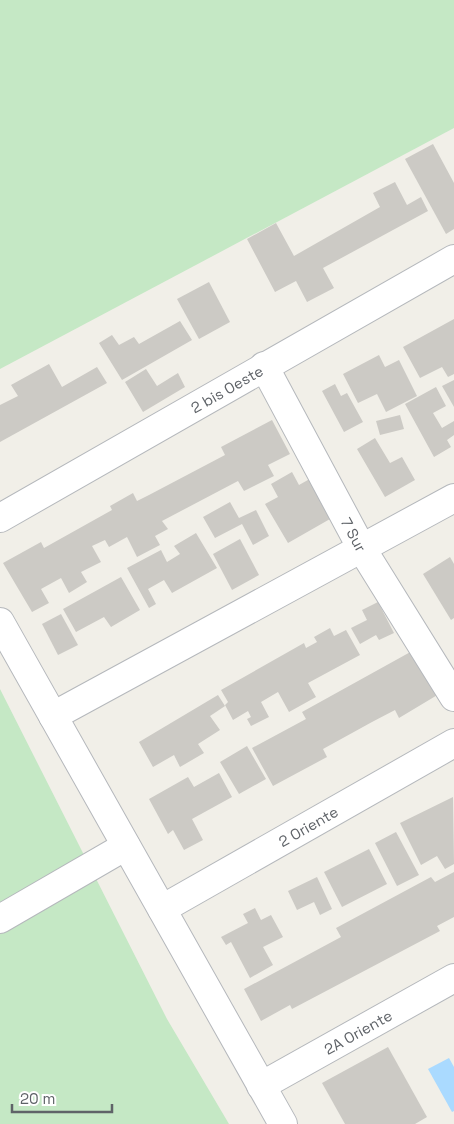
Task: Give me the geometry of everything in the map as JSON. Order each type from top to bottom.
[{"type":"street","name":"2 bis Oeste","points":[[0,518],[454,259]]},
{"type":"street","name":"7 Sur","points":[[264,366],[362,548],[454,697]]},
{"type":"street","points":[[53,716],[454,498]]},
{"type":"street","points":[[0,622],[283,1124]]},
{"type":"street","name":"2 Oriente","points":[[162,909],[454,743]]},
{"type":"street","points":[[0,919],[126,846]]},
{"type":"street","name":"2A Oriente","points":[[261,1086],[454,978]]},
{"type":"green space","points":[[0,0],[454,0],[454,128],[0,369]]},
{"type":"green space","points":[[0,689],[167,1019],[229,1124],[0,1124]]},
{"type":"water","points":[[449,1058],[454,1067],[454,1111],[452,1112],[428,1069]]},
{"type":"building","points":[[433,144],[454,183],[454,229],[446,234],[405,159]]},
{"type":"building","points":[[395,182],[407,205],[421,197],[428,211],[323,268],[334,288],[307,302],[296,281],[275,292],[247,239],[276,223],[294,256],[380,207],[373,193]]},
{"type":"building","points":[[209,282],[230,322],[199,339],[177,299]]},
{"type":"building","points":[[454,319],[454,374],[448,377],[442,367],[420,378],[403,347]]},
{"type":"building","points":[[180,321],[192,340],[122,380],[99,343],[112,335],[119,345],[134,337],[139,344]]},
{"type":"building","points":[[379,355],[385,367],[399,360],[417,396],[386,412],[377,394],[358,403],[343,374]]},
{"type":"building","points":[[49,364],[62,387],[97,367],[107,383],[0,442],[0,405],[18,396],[11,385]]},
{"type":"building","points":[[146,369],[157,386],[178,373],[185,387],[143,412],[125,382]]},
{"type":"building","points":[[454,380],[454,407],[442,386]]},
{"type":"building","points":[[335,384],[341,396],[347,393],[363,422],[344,432],[322,391]]},
{"type":"building","points":[[436,387],[446,406],[433,413],[442,428],[454,421],[454,435],[447,440],[451,447],[434,457],[405,404]]},
{"type":"building","points":[[400,415],[404,429],[380,435],[376,421]]},
{"type":"building","points":[[272,420],[290,454],[268,465],[274,476],[244,491],[238,481],[162,521],[168,529],[155,536],[160,545],[137,557],[127,537],[109,547],[105,540],[92,546],[101,562],[81,572],[87,582],[69,593],[61,578],[41,589],[49,603],[32,612],[3,563],[41,542],[44,548],[112,510],[110,506],[133,493],[137,501],[225,455],[221,447]]},
{"type":"building","points":[[375,438],[390,463],[402,457],[415,480],[385,497],[357,449]]},
{"type":"building","points":[[292,472],[299,485],[315,476],[337,515],[288,543],[265,504],[278,497],[271,484]]},
{"type":"building","points":[[230,502],[239,518],[256,510],[269,536],[253,545],[242,524],[215,538],[203,517]]},
{"type":"building","points":[[196,533],[217,568],[172,593],[164,580],[148,589],[156,604],[149,608],[127,568],[161,550],[167,562],[180,554],[174,546]]},
{"type":"building","points":[[240,539],[259,575],[232,590],[213,554]]},
{"type":"building","points":[[450,557],[454,564],[454,618],[451,620],[423,574]]},
{"type":"building","points":[[121,577],[140,610],[111,627],[104,617],[76,632],[63,609]]},
{"type":"building","points":[[378,602],[394,633],[379,640],[376,635],[360,644],[351,628],[367,620],[362,610]]},
{"type":"building","points":[[61,614],[78,645],[58,655],[42,624]]},
{"type":"building","points":[[330,628],[334,636],[346,630],[360,655],[308,683],[316,697],[289,712],[278,692],[261,702],[269,717],[251,726],[247,719],[251,717],[248,711],[233,720],[225,705],[228,702],[221,690],[304,643],[306,648],[317,642],[314,637]]},
{"type":"building","points":[[414,650],[439,694],[399,718],[395,710],[323,749],[327,757],[273,786],[252,748],[306,719],[302,712]]},
{"type":"building","points":[[218,695],[225,706],[210,716],[220,730],[198,744],[204,753],[180,767],[174,755],[153,767],[139,742]]},
{"type":"building","points":[[247,746],[266,779],[239,794],[220,762]]},
{"type":"building","points":[[219,773],[232,797],[192,819],[203,840],[184,850],[173,830],[168,834],[149,799],[188,777],[194,787]]},
{"type":"building","points":[[453,797],[454,864],[445,869],[437,856],[421,865],[400,823]]},
{"type":"building","points":[[396,832],[419,875],[397,886],[375,843]]},
{"type":"building","points":[[369,849],[387,884],[342,907],[324,872]]},
{"type":"building","points":[[454,872],[454,917],[437,926],[440,931],[292,1009],[290,1005],[261,1021],[244,989],[341,937],[336,928],[431,877],[435,882]]},
{"type":"building","points":[[317,877],[332,909],[320,915],[314,902],[297,910],[288,891]]},
{"type":"building","points":[[255,908],[261,920],[271,915],[283,937],[263,947],[273,965],[250,978],[231,942],[226,945],[221,937],[248,923],[243,914]]},
{"type":"building","points":[[388,1047],[427,1117],[415,1124],[345,1124],[322,1083]]}]
